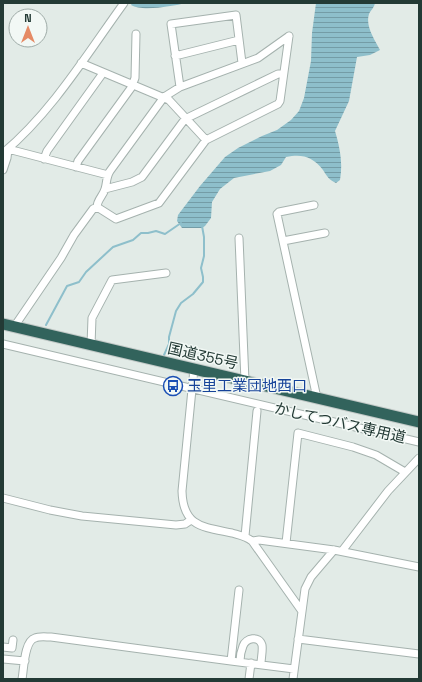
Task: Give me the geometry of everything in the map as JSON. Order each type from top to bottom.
[{"type":"highway","name":"国道355号","points":[[3,324],[419,422]]},
{"type":"street","points":[[5,151],[21,138],[42,114],[124,3]]},
{"type":"street","points":[[180,88],[171,24],[236,15],[242,63]]},
{"type":"street","points":[[76,167],[78,161],[131,88],[135,78],[136,34]]},
{"type":"street","points":[[14,326],[61,258],[74,235],[93,209],[97,207],[97,204],[105,189],[108,175],[164,97],[180,88],[258,58],[289,36],[280,101],[278,104],[206,140],[156,205],[116,219],[97,207]]},
{"type":"street","points":[[175,56],[239,40]]},
{"type":"street","points":[[81,63],[169,100],[206,140]]},
{"type":"street","points":[[44,159],[46,152],[103,73]]},
{"type":"street","points":[[105,189],[132,182],[142,177],[185,118],[278,74],[283,74]]},
{"type":"street","points":[[5,151],[108,175]]},
{"type":"street","points":[[3,170],[7,158],[5,151]]},
{"type":"street","points":[[314,205],[278,213],[317,398]]},
{"type":"street","points":[[283,242],[325,233]]},
{"type":"street","points":[[239,238],[245,381]]},
{"type":"street","points":[[90,345],[92,318],[112,280],[166,273]]},
{"type":"street","name":"かしてつバス専用道","points":[[3,344],[419,442]]},
{"type":"street","points":[[194,369],[182,491],[183,507],[191,520],[202,526],[245,536],[252,541],[302,610]]},
{"type":"street","points":[[245,536],[257,411]]},
{"type":"street","points":[[286,544],[298,433],[353,447],[376,455],[406,472]]},
{"type":"street","points":[[342,551],[388,491],[419,458]]},
{"type":"street","points":[[3,498],[50,510],[82,516],[176,525],[185,524],[191,520]]},
{"type":"street","points":[[252,541],[342,551],[419,568]]},
{"type":"street","points":[[293,679],[305,589],[308,582],[334,550]]},
{"type":"street","points":[[231,661],[239,590]]},
{"type":"street","points":[[22,679],[26,647],[29,641],[35,638],[51,637],[294,669]]},
{"type":"street","points":[[240,662],[243,644],[247,640],[253,638],[260,641],[262,645],[260,664]]},
{"type":"street","points":[[298,639],[419,654]]},
{"type":"street","points":[[3,646],[12,648],[13,640]]},
{"type":"street","points":[[3,659],[25,662]]},
{"type":"street","points":[[249,679],[251,663]]},
{"type":"water","points":[[132,3],[186,3],[166,7],[142,8],[131,5]]},
{"type":"water","points":[[316,3],[375,3],[369,14],[368,23],[371,33],[380,50],[370,55],[357,57],[349,101],[335,131],[340,156],[340,180],[336,183],[332,181],[328,178],[319,165],[311,159],[302,156],[286,157],[281,165],[270,171],[234,178],[220,189],[212,202],[211,218],[205,226],[202,228],[182,228],[177,221],[178,215],[225,157],[238,148],[277,130],[291,120],[299,111],[304,98],[311,61],[312,33]]},
{"type":"waterway","points":[[46,325],[67,286],[79,282],[86,272],[113,247],[133,240],[141,233],[156,231],[165,234],[181,223]]},
{"type":"waterway","points":[[164,355],[169,344],[169,337],[176,311],[181,303],[193,294],[203,282],[201,268],[204,256],[204,237],[202,226]]},
{"type":"place","name":"玉里工業団地西口","points":[[173,386]]}]
